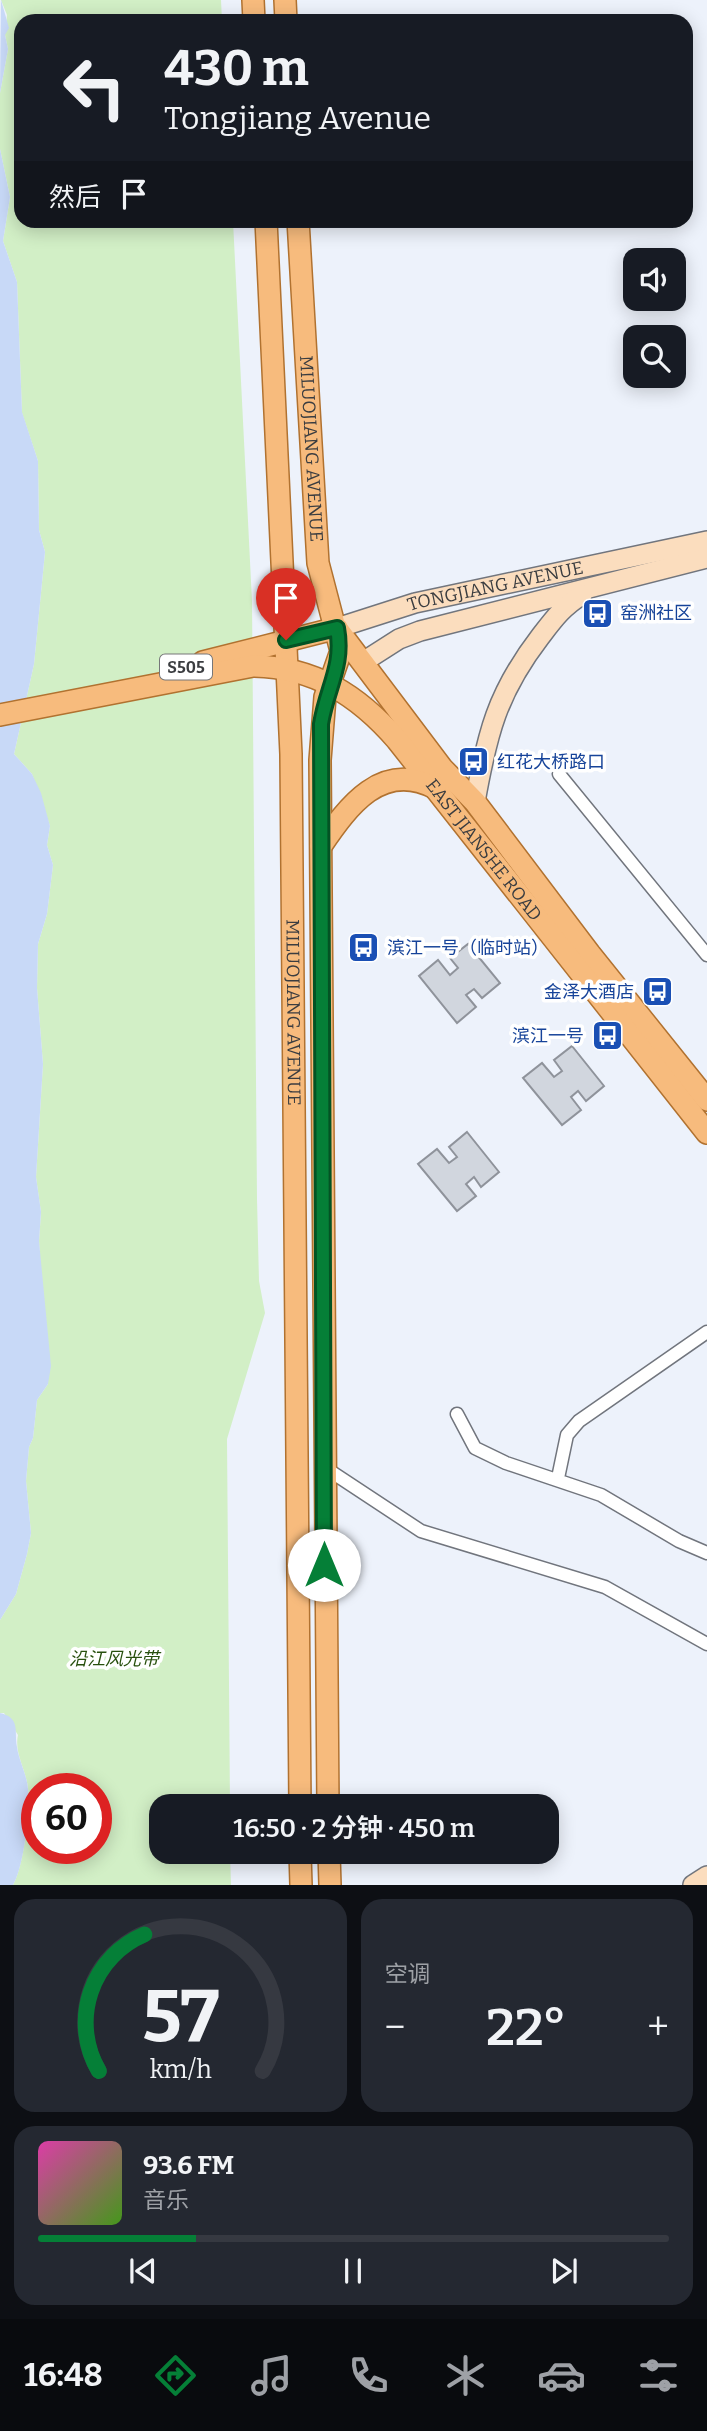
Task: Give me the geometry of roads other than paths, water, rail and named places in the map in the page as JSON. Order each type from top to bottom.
[{"type":"main road","name":"MILUOJIANG AVENUE","points":[[266,228],[291,781],[300,1794]]},
{"type":"main road","name":"MILUOJIANG AVENUE","points":[[298,228],[318,563],[337,628],[340,659],[331,682],[321,724],[328,1794]]},
{"type":"main road","name":"TONGJIANG AVENUE","points":[[286,640],[337,628],[415,603],[707,541]]},
{"type":"main road","name":"TONGJIANG AVENUE","points":[[331,682],[347,676],[363,662],[399,639],[421,631],[707,558]]},
{"type":"main road","points":[[475,802],[487,738],[508,684],[566,605],[600,585]]},
{"type":"main road","name":"EAST JIANSHE ROAD","points":[[337,628],[442,768],[475,802],[590,954],[707,1100]]},
{"type":"main road","name":"S505","points":[[0,715],[88,695],[286,640]]},
{"type":"main road","name":"S505","points":[[0,709],[253,666],[287,669]]},
{"type":"main road","name":"EAST JIANSHE ROAD","points":[[287,669],[331,682],[376,716],[707,1133]]},
{"type":"main road","points":[[321,846],[338,821],[370,791],[385,782],[399,778],[416,778],[435,788]]},
{"type":"main road","points":[[300,1864],[301,1885]]},
{"type":"main road","points":[[329,1864],[330,1885]]},
{"type":"main road","points":[[694,1885],[707,1876]]},
{"type":"street","points":[[559,774],[707,955]]},
{"type":"street","points":[[558,1478],[567,1435],[579,1421],[707,1332]]},
{"type":"street","points":[[457,1414],[475,1448],[506,1463],[558,1478],[601,1495],[680,1541],[707,1553]]},
{"type":"street","points":[[324,1467],[421,1531],[605,1587],[707,1644]]},
{"type":"water","points":[[1,0],[9,28],[5,35],[8,49],[0,93]]},
{"type":"water","points":[[0,149],[10,197],[3,241],[17,282],[22,412],[38,461],[39,530],[45,552],[34,664],[14,754],[32,774],[41,793],[50,826],[47,845],[53,865],[47,914],[38,944],[37,988],[43,1064],[36,1177],[41,1212],[39,1241],[51,1366],[48,1384],[37,1400],[33,1438],[29,1447],[26,1481],[31,1533],[27,1554],[16,1594],[0,1620]]},
{"type":"water","points":[[0,1713],[7,1715],[14,1722],[18,1752],[24,1773],[21,1773],[20,1865],[13,1885],[0,1885]]},
{"type":"place","name":"窑洲社区","points":[[597,613]]},
{"type":"place","name":"红花大桥路口","points":[[474,762]]},
{"type":"place","name":"滨江一号（临时站）","points":[[364,948]]},
{"type":"place","name":"金泽大酒店","points":[[657,992]]},
{"type":"place","name":"滨江一号","points":[[607,1036]]},
{"type":"park label","name":"沿江风光带","points":[[114,1659]]}]
